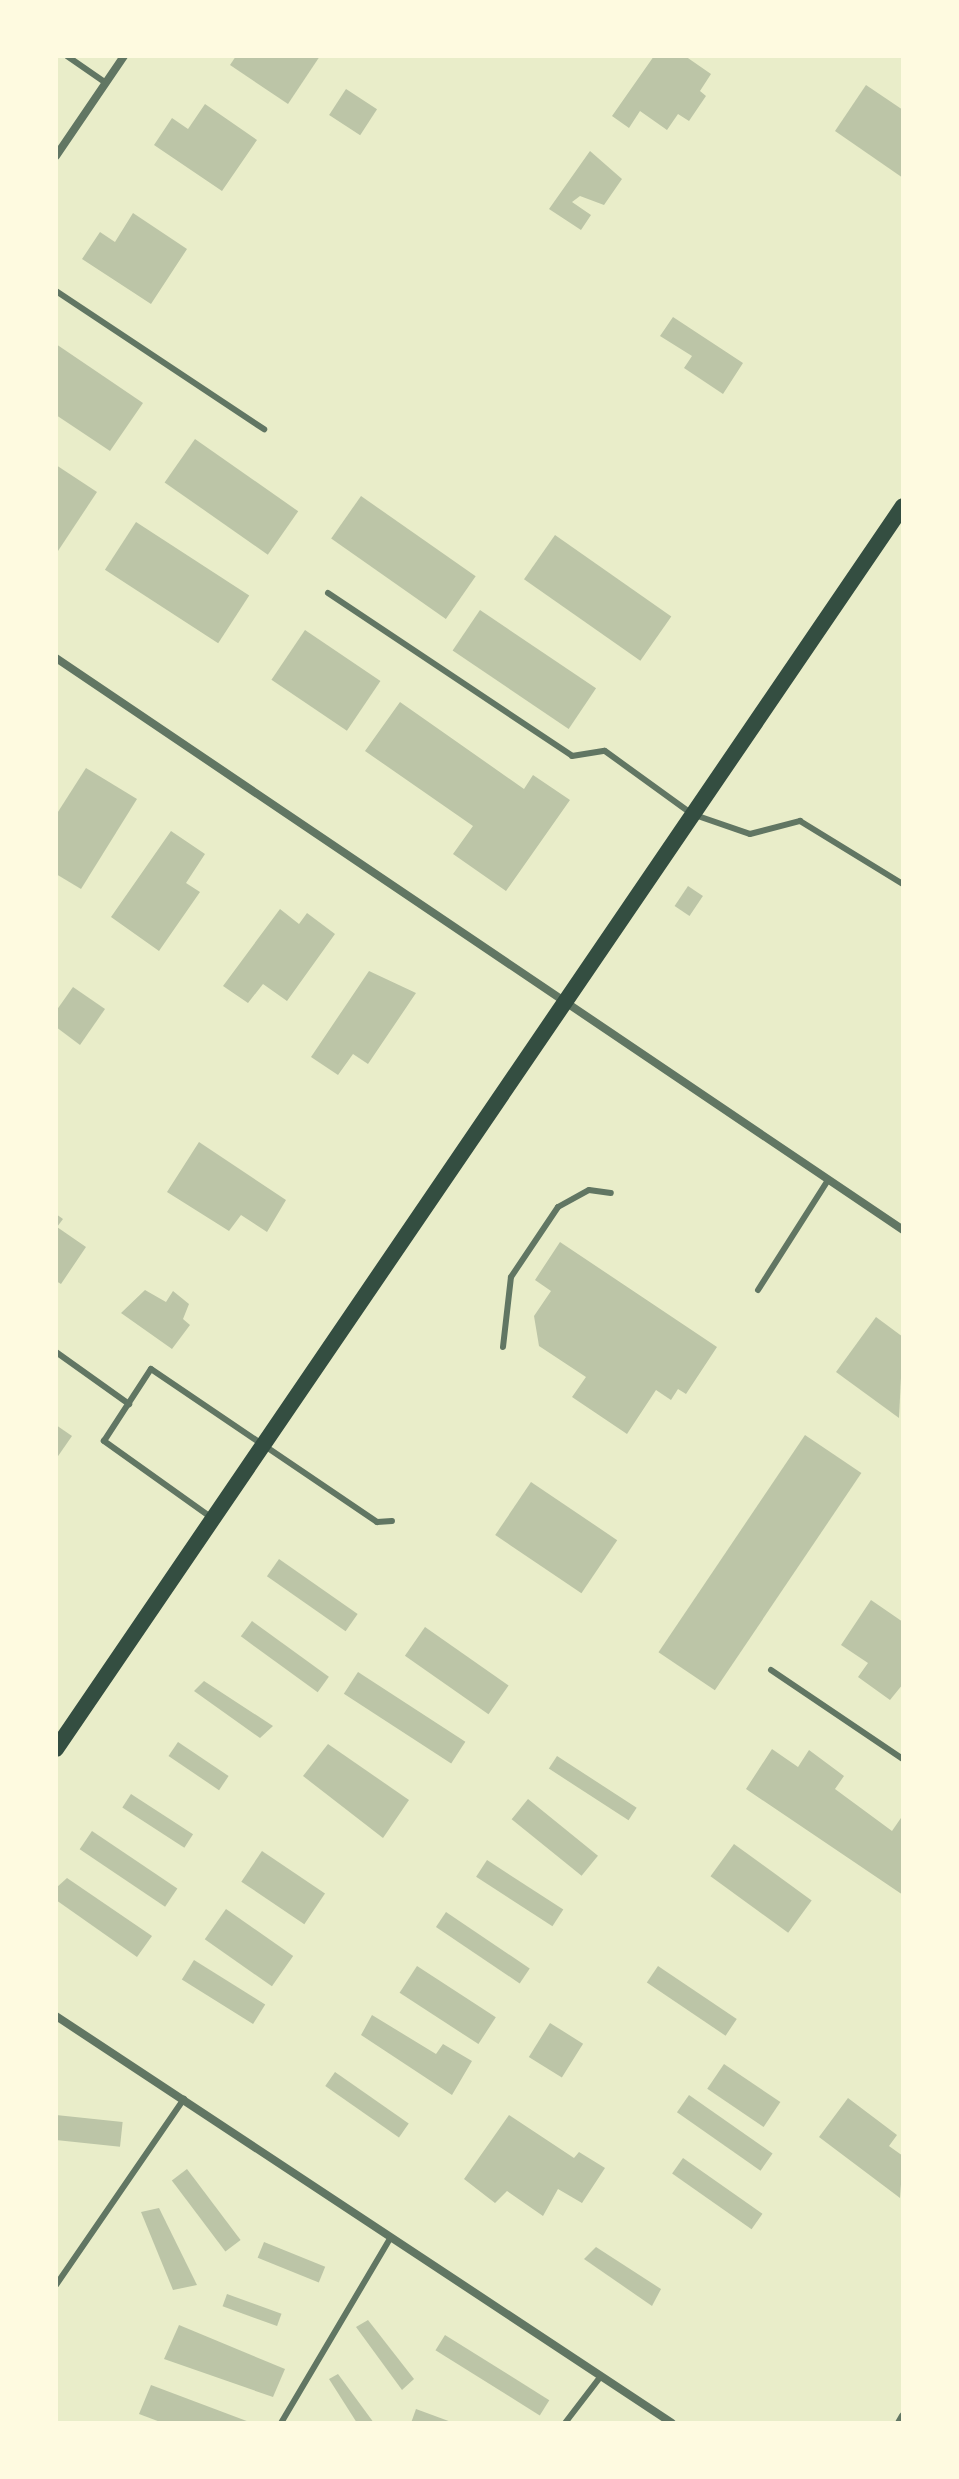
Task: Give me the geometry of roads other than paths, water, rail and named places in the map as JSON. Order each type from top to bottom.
[{"type":"main road","points":[[56,1749],[903,506]]},
{"type":"street","points":[[56,156],[124,56]]},
{"type":"street","points":[[56,658],[903,1230]]},
{"type":"street","points":[[56,2016],[672,2423]]},
{"type":"street","points":[[899,2423],[903,2416]]},
{"type":"lane","points":[[67,56],[106,83]]},
{"type":"lane","points":[[56,291],[264,429]]},
{"type":"lane","points":[[328,593],[572,756],[605,751],[692,814],[750,834],[800,821],[903,884]]},
{"type":"lane","points":[[758,1290],[828,1180]]},
{"type":"lane","points":[[503,1347],[511,1277],[558,1207],[589,1190],[611,1193]]},
{"type":"lane","points":[[56,1352],[129,1404]]},
{"type":"lane","points":[[212,1518],[104,1441],[151,1369],[377,1522],[392,1521]]},
{"type":"lane","points":[[771,1670],[903,1759]]},
{"type":"lane","points":[[56,2285],[184,2099]]},
{"type":"lane","points":[[281,2423],[391,2237]]},
{"type":"lane","points":[[565,2423],[601,2376]]}]
